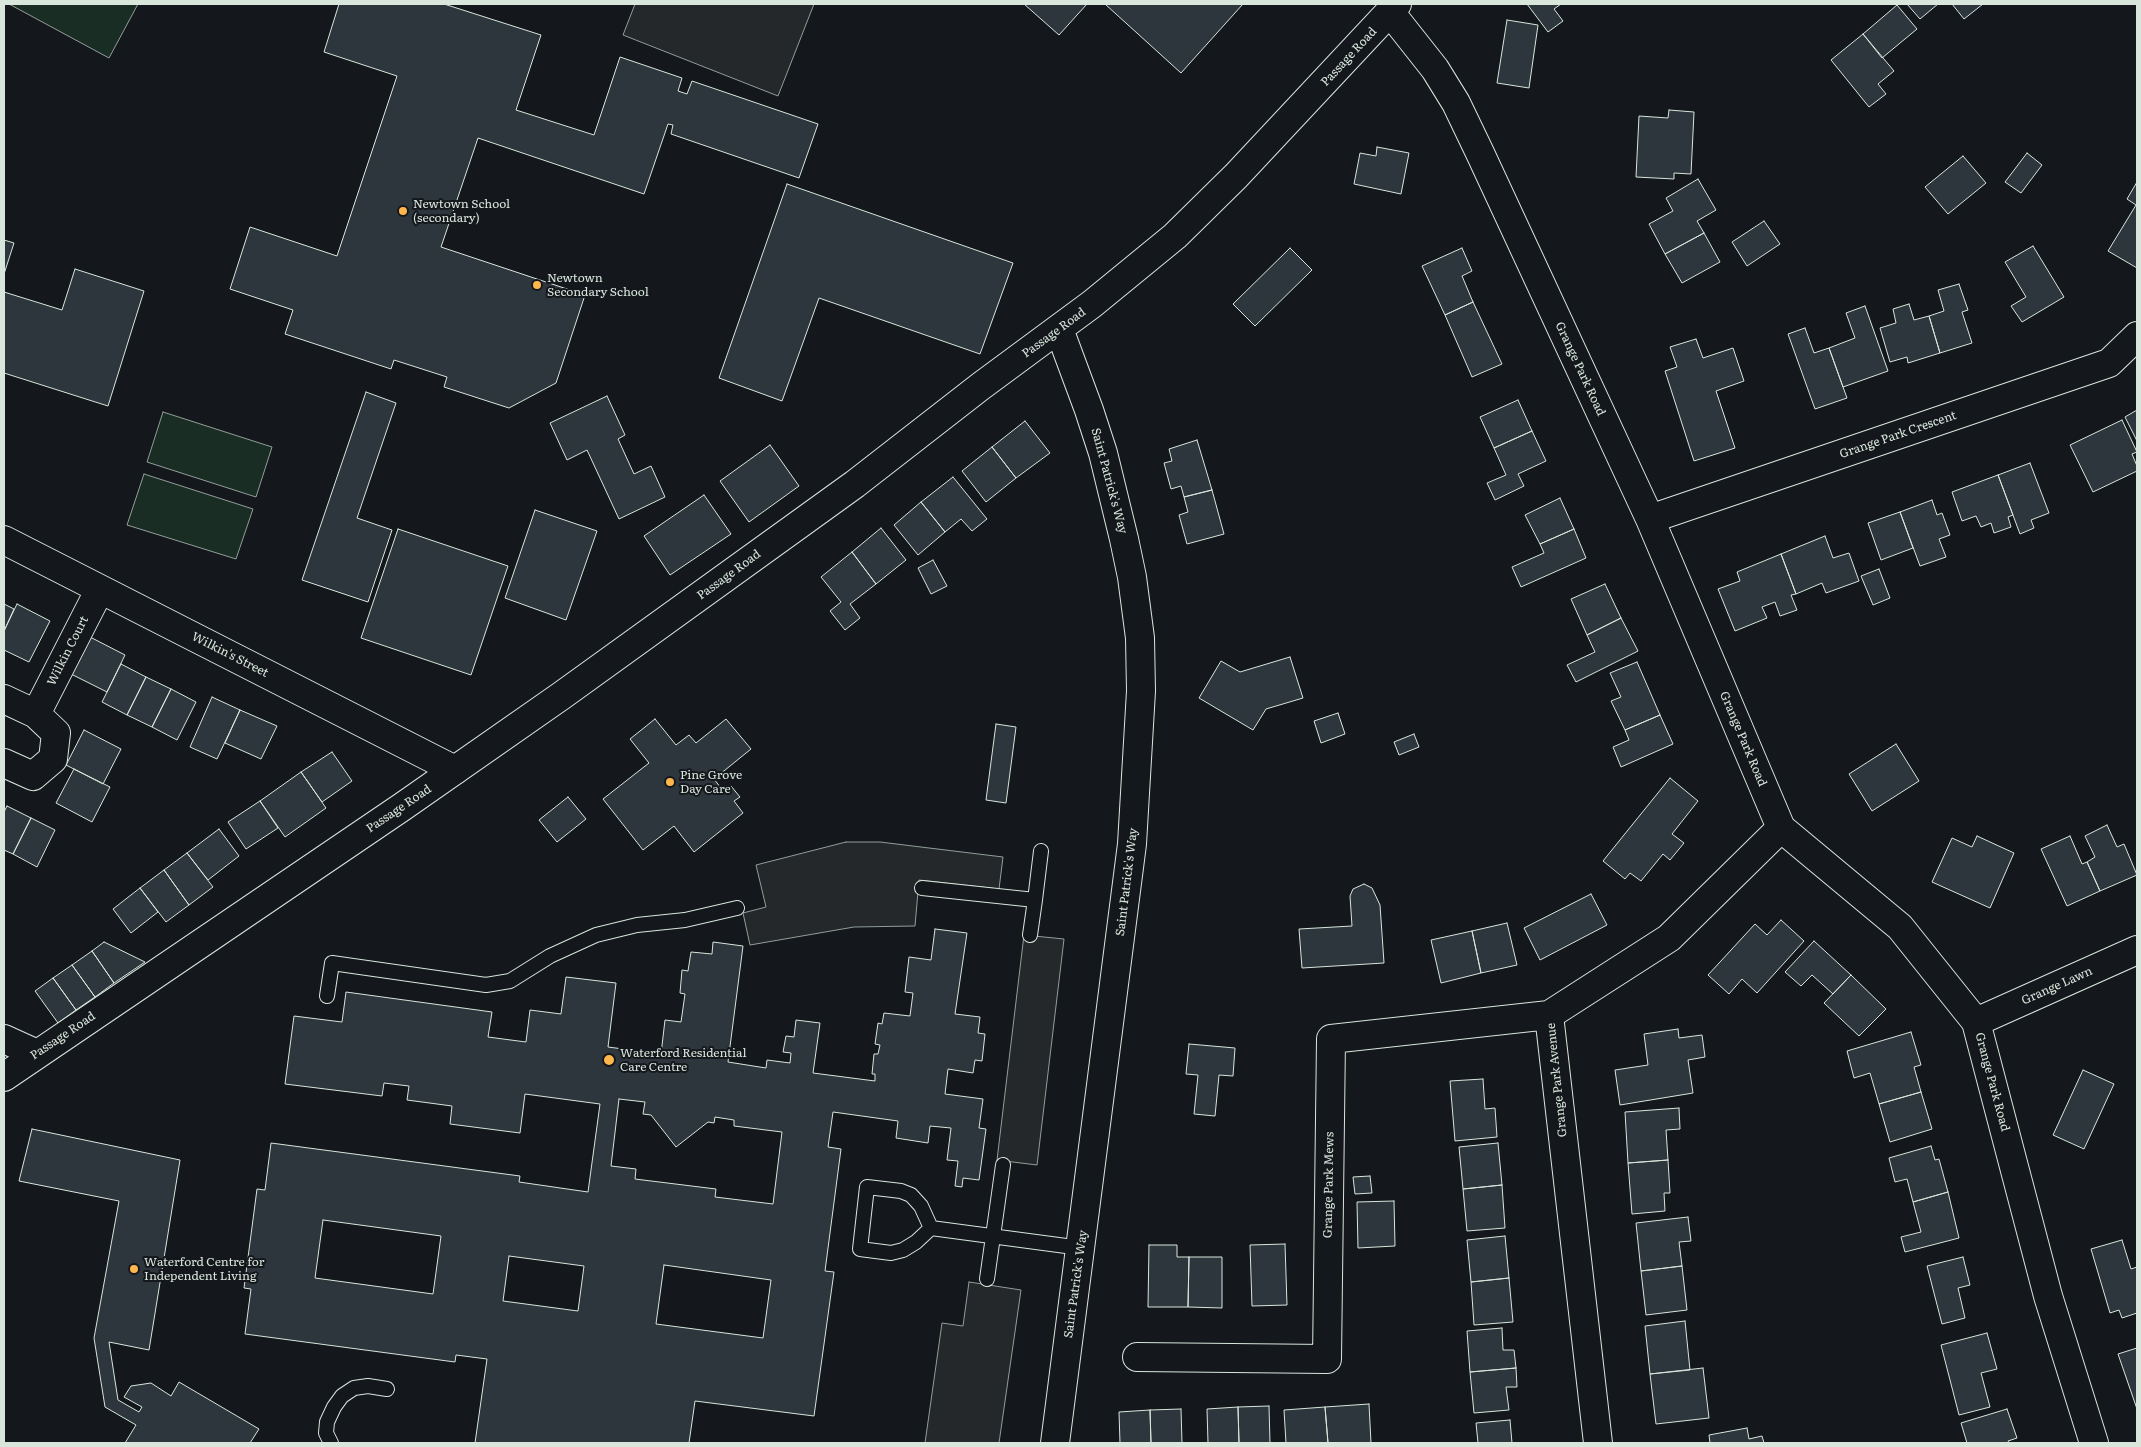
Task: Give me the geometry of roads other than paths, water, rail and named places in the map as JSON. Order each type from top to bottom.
[{"type":"street","name":"Passage Road","points":[[4,1077],[455,770],[847,490],[1122,281],[1175,236],[1267,145],[1394,8]]},
{"type":"street","name":"Grange Park Road","points":[[1394,8],[1456,103],[1480,153],[1650,520],[1781,828],[1900,927],[1976,1022],[2048,1296],[2094,1443]]},
{"type":"street","name":"Saint Patrick's Way","points":[[1055,1443],[1132,844],[1140,741],[1141,672],[1137,616],[1124,539],[1097,436],[1059,329]]},
{"type":"street","name":"Grange Park Crescent","points":[[1650,520],[2109,363],[2137,336]]},
{"type":"street","name":"Wilkin's Street","points":[[4,540],[455,770]]},
{"type":"street","name":"Wilkin Court","points":[[36,714],[100,589]]},
{"type":"street","points":[[4,699],[36,714],[56,733],[53,759],[33,776],[4,763]]},
{"type":"street","name":"Grange Park Avenue","points":[[1598,1443],[1549,1015],[1669,938],[1781,828]]},
{"type":"street","name":"Grange Lawn","points":[[1976,1022],[2137,950]]},
{"type":"street","name":"Grange Park Mews","points":[[1137,1357],[1328,1359],[1331,1040],[1549,1015]]},
{"type":"street","points":[[4,1039],[37,1054]]},
{"type":"lane","points":[[1030,935],[1041,851]]},
{"type":"lane","points":[[922,888],[1035,900]]},
{"type":"lane","points":[[327,996],[332,963],[486,985],[510,981],[550,956],[596,935],[637,925],[685,920],[737,908]]},
{"type":"lane","points":[[987,1279],[1002,1165]]},
{"type":"lane","points":[[867,1187],[900,1191],[911,1195],[921,1206],[931,1228],[916,1242],[903,1250],[892,1253],[860,1249],[867,1187]]},
{"type":"lane","points":[[931,1228],[1081,1248]]},
{"type":"lane","points":[[331,1443],[326,1433],[327,1422],[334,1406],[342,1396],[354,1388],[368,1386],[387,1389]]},
{"type":"place","name":"Newtown School (secondary)","points":[[403,211]]},
{"type":"place","name":"Newtown Secondary School","points":[[537,285]]},
{"type":"place","name":"Pine Grove Day Care","points":[[670,782]]},
{"type":"place","name":"Waterford Residential Care Centre","points":[[609,1060]]},
{"type":"place","name":"Waterford Centre for Independent Living","points":[[134,1269]]}]
